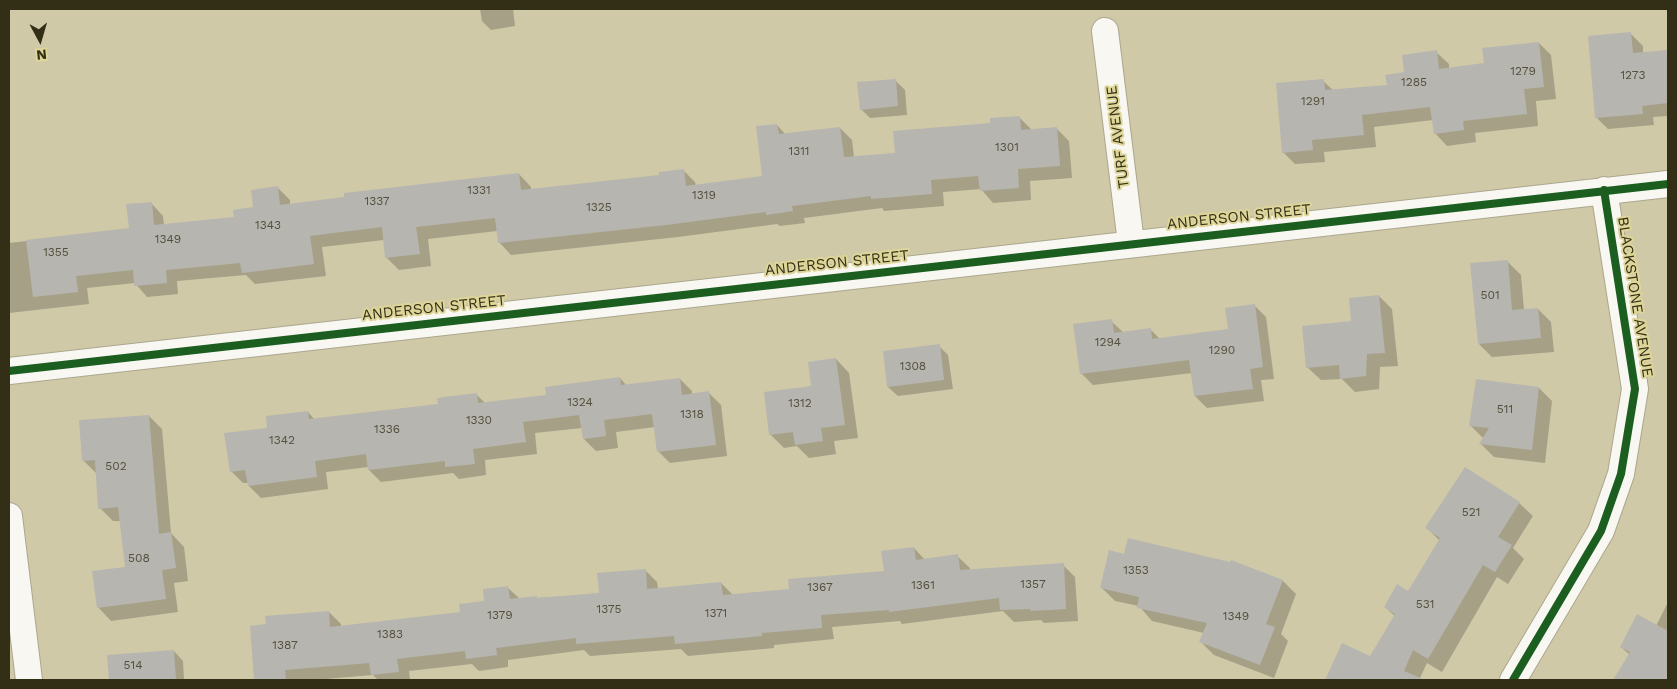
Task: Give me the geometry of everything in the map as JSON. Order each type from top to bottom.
[{"type":"street","name":"TURF AVENUE","points":[[1105,31],[1131,243]]},
{"type":"street","name":"ANDERSON STREET","points":[[9,370],[1668,184]]},
{"type":"street","name":"BLACKSTONE AVENUE","points":[[1512,680],[1601,531],[1621,474],[1635,389],[1604,190]]},
{"type":"street","points":[[9,516],[29,680]]},
{"type":"building","points":[[1631,32],[1633,53],[1668,50],[1668,103],[1642,106],[1643,114],[1595,118],[1588,36]]},
{"type":"building","points":[[1539,42],[1544,87],[1524,89],[1527,114],[1463,121],[1464,130],[1434,134],[1430,107],[1362,115],[1364,135],[1312,140],[1313,150],[1282,153],[1276,83],[1324,79],[1325,90],[1387,85],[1385,75],[1404,72],[1402,55],[1437,50],[1439,69],[1484,63],[1482,48]]},
{"type":"building","points":[[896,79],[898,106],[860,110],[857,82]]},
{"type":"building","points":[[1020,116],[1021,130],[1057,127],[1060,166],[1018,169],[1019,188],[980,191],[978,176],[931,180],[932,194],[871,199],[871,196],[792,206],[793,211],[766,215],[766,212],[498,243],[495,218],[416,227],[420,254],[385,258],[382,227],[310,236],[314,264],[242,273],[240,263],[166,270],[167,283],[134,286],[133,270],[76,276],[78,292],[33,297],[26,240],[129,228],[126,204],[152,202],[154,225],[234,217],[233,210],[253,207],[251,190],[278,186],[280,205],[344,197],[344,193],[519,173],[521,190],[659,175],[659,172],[684,169],[686,186],[762,176],[756,126],[777,124],[779,134],[840,127],[844,157],[895,153],[893,131],[990,123],[990,118]]},
{"type":"building","points":[[1508,260],[1512,310],[1538,308],[1541,338],[1478,344],[1470,263]]},
{"type":"building","points":[[1379,295],[1385,353],[1367,354],[1366,376],[1340,379],[1339,365],[1306,368],[1302,326],[1351,321],[1349,298]]},
{"type":"building","points":[[1255,304],[1263,367],[1250,369],[1253,389],[1194,396],[1189,360],[1080,374],[1073,324],[1112,319],[1114,333],[1151,328],[1152,339],[1228,329],[1225,308]]},
{"type":"building","points":[[940,344],[944,380],[887,387],[883,351]]},
{"type":"building","points":[[836,358],[845,425],[821,428],[823,441],[795,445],[793,432],[769,435],[764,392],[811,386],[808,362]]},
{"type":"building","points":[[620,377],[621,385],[680,378],[682,395],[709,391],[716,445],[657,452],[652,414],[604,420],[606,436],[583,439],[579,415],[523,422],[526,442],[473,449],[475,464],[445,467],[445,461],[368,470],[366,454],[315,461],[317,477],[248,486],[245,470],[230,472],[224,433],[267,428],[266,416],[308,411],[309,419],[438,404],[437,398],[477,393],[478,403],[546,395],[545,387]]},
{"type":"building","points":[[1476,379],[1539,387],[1532,450],[1479,444],[1489,428],[1469,426]]},
{"type":"building","points":[[149,415],[159,534],[171,532],[176,568],[162,570],[166,599],[97,608],[92,571],[125,567],[118,507],[98,509],[95,460],[82,461],[79,420]]},
{"type":"building","points":[[1465,467],[1520,502],[1498,537],[1512,545],[1495,572],[1483,565],[1428,659],[1413,650],[1404,671],[1425,680],[1325,680],[1342,643],[1370,656],[1395,614],[1384,607],[1397,584],[1408,591],[1440,538],[1425,528]]},
{"type":"building","points":[[1128,538],[1230,562],[1231,560],[1283,580],[1266,624],[1275,627],[1260,665],[1199,642],[1207,623],[1137,608],[1139,597],[1100,588],[1109,550],[1124,554]]},
{"type":"building","points":[[914,547],[916,560],[958,554],[960,570],[1064,563],[1066,609],[1000,610],[999,598],[889,612],[889,610],[821,615],[822,628],[762,633],[762,636],[675,644],[674,636],[576,644],[576,638],[496,648],[497,655],[466,659],[465,651],[397,659],[399,672],[371,675],[369,663],[285,670],[286,680],[254,680],[250,626],[266,624],[265,616],[329,611],[330,627],[460,612],[459,604],[484,601],[483,589],[508,586],[510,599],[599,593],[597,573],[646,569],[647,589],[721,582],[723,595],[789,589],[788,579],[884,571],[881,551]]},
{"type":"building","points":[[1637,614],[1668,631],[1668,680],[1613,680],[1630,652],[1620,647]]},
{"type":"building","points":[[174,650],[176,680],[109,680],[107,655]]},
{"type":"cycle path","points":[[9,371],[1668,184]]},
{"type":"cycle path","points":[[1513,680],[1601,531],[1621,474],[1635,389],[1604,190]]}]
